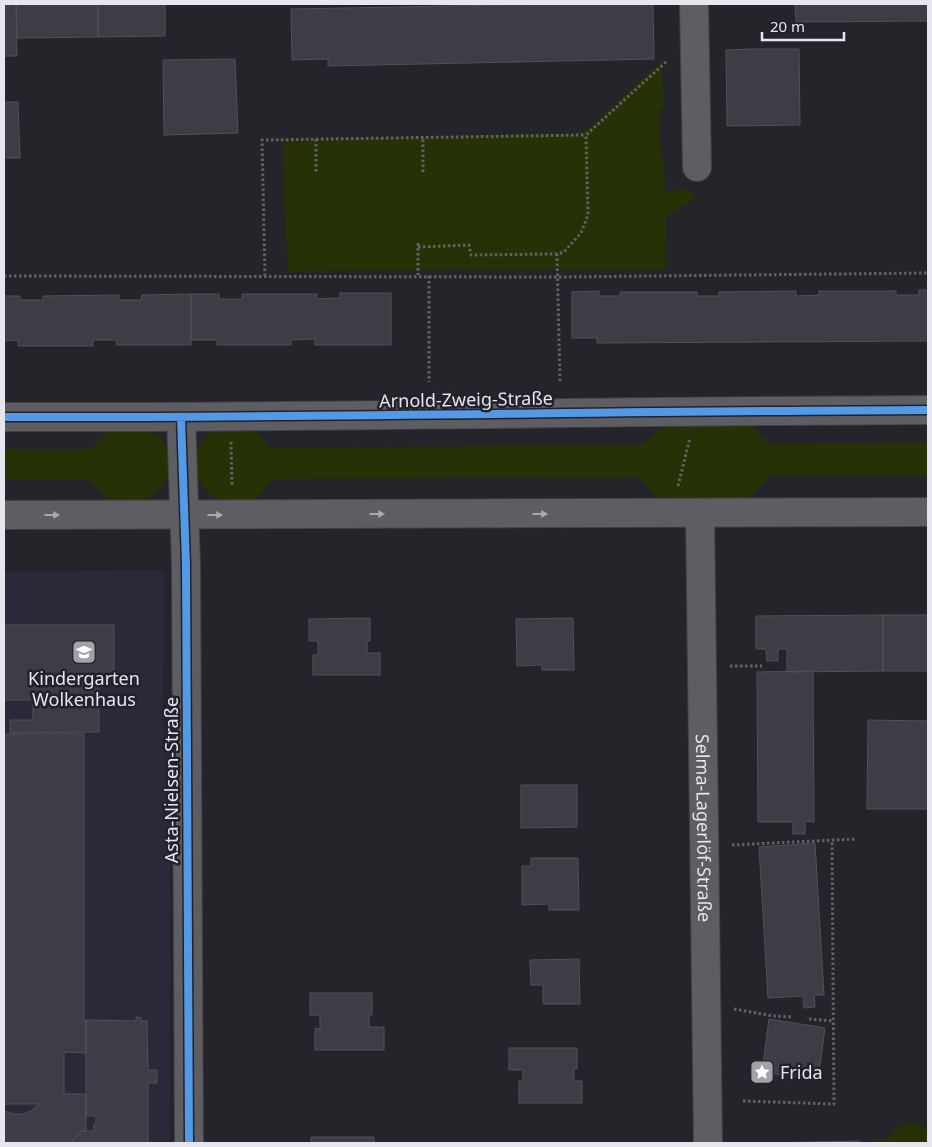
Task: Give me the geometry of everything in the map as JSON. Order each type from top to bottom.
[{"type":"street","points":[[694,4],[697,167]]},
{"type":"street","name":"Arnold-Zweig-Straße","points":[[4,417],[181,417],[710,410],[928,410]]},
{"type":"street","name":"Asta-Nielsen-Straße","points":[[181,417],[185,515],[189,1143]]},
{"type":"street","points":[[4,515],[928,512]]},
{"type":"street","name":"Selma-Lagerlöf-Straße","points":[[700,513],[708,1143]]},
{"type":"path","points":[[265,276],[262,140],[586,135],[695,35]]},
{"type":"path","points":[[418,276],[418,245],[469,245],[471,255],[557,254],[564,252],[581,233],[588,215],[586,135]]},
{"type":"path","points":[[423,138],[423,172]]},
{"type":"path","points":[[316,139],[316,173]]},
{"type":"path","points":[[557,254],[560,381]]},
{"type":"path","points":[[4,276],[558,277],[928,273]]},
{"type":"path","points":[[429,276],[429,382]]},
{"type":"path","points":[[677,489],[691,432]]},
{"type":"path","points":[[232,436],[232,492]]},
{"type":"path","points":[[730,666],[762,666]]},
{"type":"path","points":[[732,845],[856,839]]},
{"type":"path","points":[[743,1101],[834,1104],[832,840]]},
{"type":"path","points":[[734,1009],[773,1016],[791,1017]]},
{"type":"path","points":[[809,1019],[833,1022]]},
{"type":"shaded area","points":[[164,570],[163,732],[170,733],[170,1143],[4,1143],[4,571]]},
{"type":"green space","points":[[661,61],[664,107],[659,110],[661,161],[664,161],[665,191],[689,190],[696,198],[666,216],[665,269],[288,271],[283,140],[573,133],[586,130],[594,124]]},
{"type":"green space","points":[[663,425],[751,425],[770,444],[928,442],[928,475],[770,476],[748,498],[659,499],[642,481],[635,477],[273,479],[253,502],[242,502],[227,501],[212,495],[204,488],[196,468],[198,448],[204,439],[211,432],[226,427],[253,428],[270,448],[642,445]]},
{"type":"green space","points":[[142,428],[155,434],[162,440],[170,457],[170,466],[168,475],[158,491],[142,500],[131,502],[111,501],[88,480],[4,480],[4,449],[87,449],[93,447],[109,430]]},
{"type":"green space","points":[[915,1123],[926,1130],[928,1143],[873,1143],[872,1139],[887,1139],[897,1127]]},
{"type":"building","points":[[4,4],[16,4],[17,56],[4,56]]},
{"type":"building","points":[[16,4],[98,4],[98,37],[17,38]]},
{"type":"building","points":[[98,4],[165,4],[165,36],[98,37]]},
{"type":"building","points":[[653,4],[654,59],[328,66],[328,59],[292,60],[291,9]]},
{"type":"building","points":[[795,4],[928,4],[928,21],[796,22]]},
{"type":"building","points":[[799,49],[800,125],[727,126],[726,50]]},
{"type":"building","points":[[235,59],[238,133],[164,135],[163,60]]},
{"type":"building","points":[[4,102],[18,102],[20,158],[4,158]]},
{"type":"building","points":[[919,290],[928,290],[928,341],[597,343],[597,338],[572,338],[572,292],[599,291],[599,296],[620,296],[620,292],[697,292],[697,296],[719,296],[719,292],[796,291],[796,296],[819,295],[819,291],[896,291],[896,295],[919,295]]},
{"type":"building","points":[[340,293],[391,293],[391,345],[315,345],[315,339],[291,340],[291,345],[217,345],[217,340],[191,340],[191,294],[219,294],[219,299],[242,299],[242,294],[317,294],[317,299],[340,298]]},
{"type":"building","points":[[191,294],[191,345],[117,345],[116,340],[93,340],[93,346],[18,346],[18,340],[4,341],[4,296],[20,296],[20,300],[43,300],[43,296],[119,295],[119,300],[141,300],[142,295]]},
{"type":"building","points":[[883,615],[928,615],[928,671],[883,671]]},
{"type":"building","points":[[883,615],[883,671],[787,672],[787,649],[778,649],[778,661],[767,661],[766,649],[756,649],[756,616]]},
{"type":"building","points":[[370,618],[370,641],[367,641],[367,653],[380,653],[380,675],[313,675],[313,655],[318,655],[318,641],[309,641],[309,619]]},
{"type":"building","points":[[573,618],[574,670],[542,670],[542,665],[517,666],[516,619]]},
{"type":"building","points":[[4,625],[114,625],[114,678],[99,678],[99,732],[10,733],[10,720],[33,720],[33,700],[4,700]]},
{"type":"building","points":[[813,671],[814,822],[805,821],[805,834],[793,834],[793,822],[758,822],[757,672]]},
{"type":"building","points":[[868,720],[928,721],[928,809],[867,809]]},
{"type":"building","points":[[4,734],[84,734],[84,1021],[86,1020],[86,1053],[64,1052],[64,1094],[86,1094],[86,1131],[81,1131],[71,1143],[4,1143],[4,1111],[13,1114],[23,1114],[31,1111],[39,1104],[4,1104]]},
{"type":"building","points":[[521,785],[577,785],[577,827],[521,828]]},
{"type":"building","points":[[815,843],[824,995],[814,995],[815,1007],[804,1008],[803,996],[768,998],[759,847]]},
{"type":"building","points":[[531,858],[578,858],[579,910],[549,910],[549,904],[522,905],[522,866],[531,866]]},
{"type":"building","points":[[579,959],[580,1004],[543,1004],[543,985],[531,985],[530,960]]},
{"type":"building","points":[[310,993],[372,993],[372,1015],[369,1015],[369,1027],[384,1027],[384,1050],[315,1050],[315,1028],[320,1029],[320,1015],[310,1015]]},
{"type":"building","points":[[136,1017],[141,1018],[141,1021],[147,1021],[148,1070],[157,1070],[157,1083],[148,1083],[148,1143],[71,1143],[81,1131],[94,1131],[94,1124],[96,1124],[96,1116],[86,1116],[86,1020],[136,1021]]},
{"type":"building","points":[[769,1019],[825,1028],[818,1080],[762,1072]]},
{"type":"building","points":[[509,1048],[577,1048],[577,1069],[574,1068],[574,1081],[582,1081],[582,1103],[519,1103],[519,1081],[523,1081],[523,1070],[509,1070]]},
{"type":"building","points":[[311,1137],[374,1137],[374,1143],[311,1143]]},
{"type":"building","points":[[860,1141],[860,1143],[766,1143]]},
{"type":"cycle path","points":[[4,417],[928,410]]},
{"type":"cycle path","points":[[181,417],[186,565],[189,1143]]},
{"type":"place","name":"Kindergarten Wolkenhaus","points":[[84,652]]},
{"type":"place","name":"Frida","points":[[762,1072]]}]
